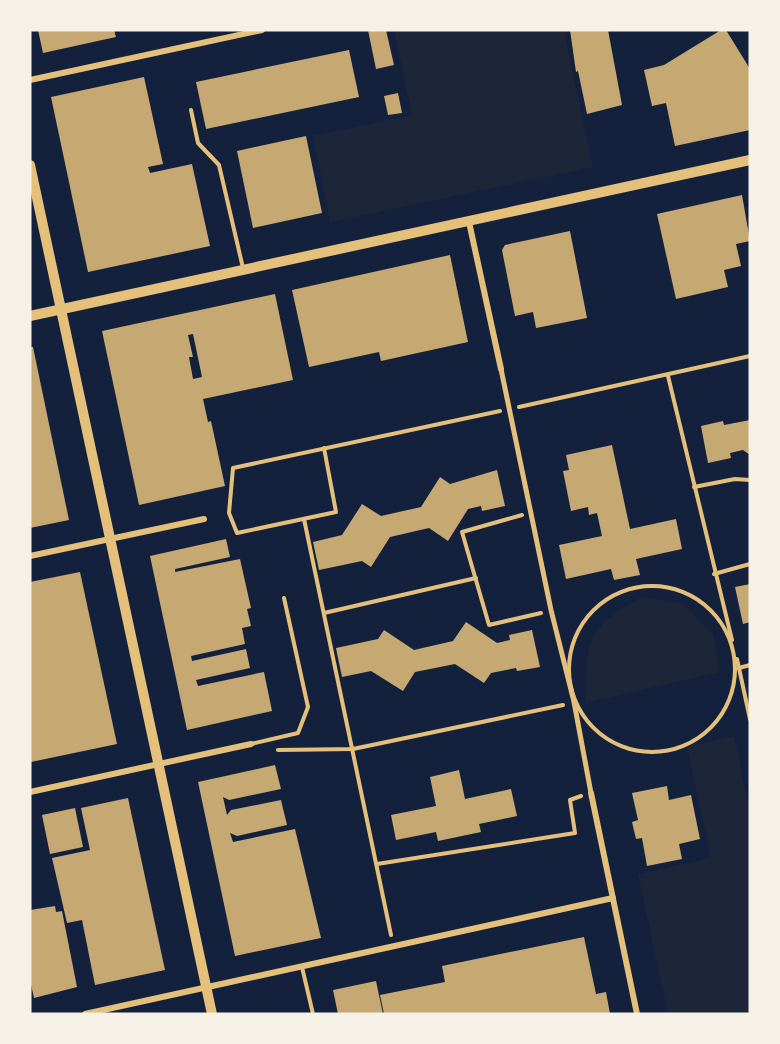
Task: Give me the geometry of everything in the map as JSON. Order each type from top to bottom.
[{"type":"street","points":[[30,80],[262,30]]},
{"type":"street","points":[[30,316],[750,160]]},
{"type":"street","points":[[30,165],[212,1014]]},
{"type":"street","points":[[469,222],[551,610],[574,702],[638,1014]]},
{"type":"street","points":[[30,556],[204,519]]},
{"type":"street","points":[[30,792],[251,744]]},
{"type":"street","points":[[85,1014],[613,898]]},
{"type":"lane","points":[[191,110],[198,143],[219,165],[244,270]]},
{"type":"lane","points":[[251,744],[298,734],[308,706],[284,598]]},
{"type":"lane","points":[[302,967],[313,1014]]},
{"type":"path","points":[[324,448],[336,512],[237,533],[229,513],[233,468],[324,448],[669,376],[750,356]]},
{"type":"path","points":[[669,376],[750,719]]},
{"type":"path","points":[[694,488],[735,479],[750,480]]},
{"type":"path","points":[[531,513],[462,532],[489,625],[551,610]]},
{"type":"path","points":[[304,519],[394,946]]},
{"type":"path","points":[[714,574],[750,564]]},
{"type":"path","points":[[324,613],[476,578]]},
{"type":"path","points":[[649,586],[678,590],[703,603],[723,624],[731,643],[737,668],[735,688],[715,724],[695,741],[670,751],[644,752],[619,745],[601,736],[574,702],[570,657],[579,630],[597,607],[621,592],[649,586]]},
{"type":"path","points":[[737,668],[750,665]]},
{"type":"path","points":[[251,744],[286,752],[353,750],[574,702]]},
{"type":"path","points":[[376,864],[575,833],[570,800],[591,792]]},
{"type":"shaded area","points":[[394,30],[564,30],[593,167],[330,222],[313,136],[412,115]]},
{"type":"shaded area","points":[[642,597],[683,604],[713,635],[720,672],[585,703],[586,665],[593,638],[610,618]]},
{"type":"shaded area","points":[[734,736],[750,812],[750,1014],[668,1014],[638,874],[711,858],[687,747]]},
{"type":"building","points":[[38,30],[114,30],[116,37],[43,53]]},
{"type":"building","points":[[368,30],[386,30],[394,65],[376,69]]},
{"type":"building","points":[[570,30],[608,30],[622,105],[587,114],[578,71],[576,72]]},
{"type":"building","points":[[721,30],[726,30],[750,69],[750,130],[675,146],[666,103],[652,106],[644,70],[664,65]]},
{"type":"building","points":[[349,50],[359,97],[206,129],[196,82]]},
{"type":"building","points":[[144,77],[163,164],[148,167],[150,173],[192,164],[210,246],[88,272],[51,97]]},
{"type":"building","points":[[398,93],[402,113],[388,115],[384,96]]},
{"type":"building","points":[[306,136],[322,213],[253,228],[237,151]]},
{"type":"building","points":[[742,195],[750,241],[736,244],[741,266],[724,270],[728,287],[676,299],[657,214]]},
{"type":"building","points":[[570,231],[587,318],[536,328],[533,312],[515,316],[502,250],[505,245]]},
{"type":"building","points":[[450,255],[468,342],[381,361],[379,352],[309,367],[292,290]]},
{"type":"building","points":[[275,294],[293,380],[203,399],[208,422],[211,421],[225,486],[139,505],[102,331]],"holes":[[[193,334],[202,377],[193,379],[189,357],[193,357],[188,335]]]},
{"type":"building","points":[[30,347],[33,347],[69,520],[30,528]]},
{"type":"building","points":[[750,420],[750,455],[743,450],[730,453],[731,458],[708,463],[701,426],[723,421],[724,425]]},
{"type":"building","points":[[612,445],[630,529],[676,519],[682,549],[636,559],[640,575],[614,580],[611,569],[566,579],[559,545],[602,536],[597,513],[589,515],[588,507],[571,511],[563,471],[569,470],[566,455]]},
{"type":"building","points":[[497,470],[505,506],[482,511],[481,506],[468,509],[448,541],[429,528],[390,537],[371,567],[362,561],[319,570],[313,542],[342,535],[362,504],[381,516],[421,507],[440,477],[450,484]]},
{"type":"building","points":[[226,539],[230,557],[175,569],[175,572],[240,559],[251,608],[247,609],[251,626],[242,628],[245,644],[191,656],[192,661],[246,649],[250,668],[196,680],[198,686],[264,672],[272,711],[187,730],[150,556]]},
{"type":"building","points":[[80,572],[117,744],[31,762],[30,582]]},
{"type":"building","points":[[750,584],[750,622],[743,624],[735,587]]},
{"type":"building","points":[[466,622],[497,643],[510,640],[509,635],[532,630],[540,667],[517,671],[516,668],[491,673],[484,683],[455,664],[415,672],[403,691],[371,671],[342,677],[336,648],[378,639],[384,630],[414,650],[453,641]]},
{"type":"building","points":[[275,765],[281,789],[229,800],[223,797],[227,815],[231,810],[281,800],[287,825],[237,836],[230,833],[233,842],[295,829],[321,938],[235,956],[198,782]]},
{"type":"building","points":[[459,770],[465,799],[511,789],[517,816],[479,824],[481,832],[438,841],[436,832],[396,840],[391,815],[436,806],[430,777]]},
{"type":"building","points":[[667,786],[669,800],[691,795],[700,839],[679,844],[682,859],[647,866],[642,838],[636,839],[632,822],[638,820],[632,793]]},
{"type":"building","points":[[128,798],[165,970],[95,985],[82,920],[67,923],[52,858],[90,850],[81,808]]},
{"type":"building","points":[[75,808],[83,847],[50,854],[42,815]]},
{"type":"building","points":[[55,906],[56,912],[62,911],[77,987],[34,998],[30,980],[30,910]]},
{"type":"building","points":[[584,937],[596,994],[606,992],[610,1014],[384,1014],[380,995],[445,982],[442,966]]},
{"type":"building","points":[[376,981],[383,1014],[338,1014],[333,990]]}]
